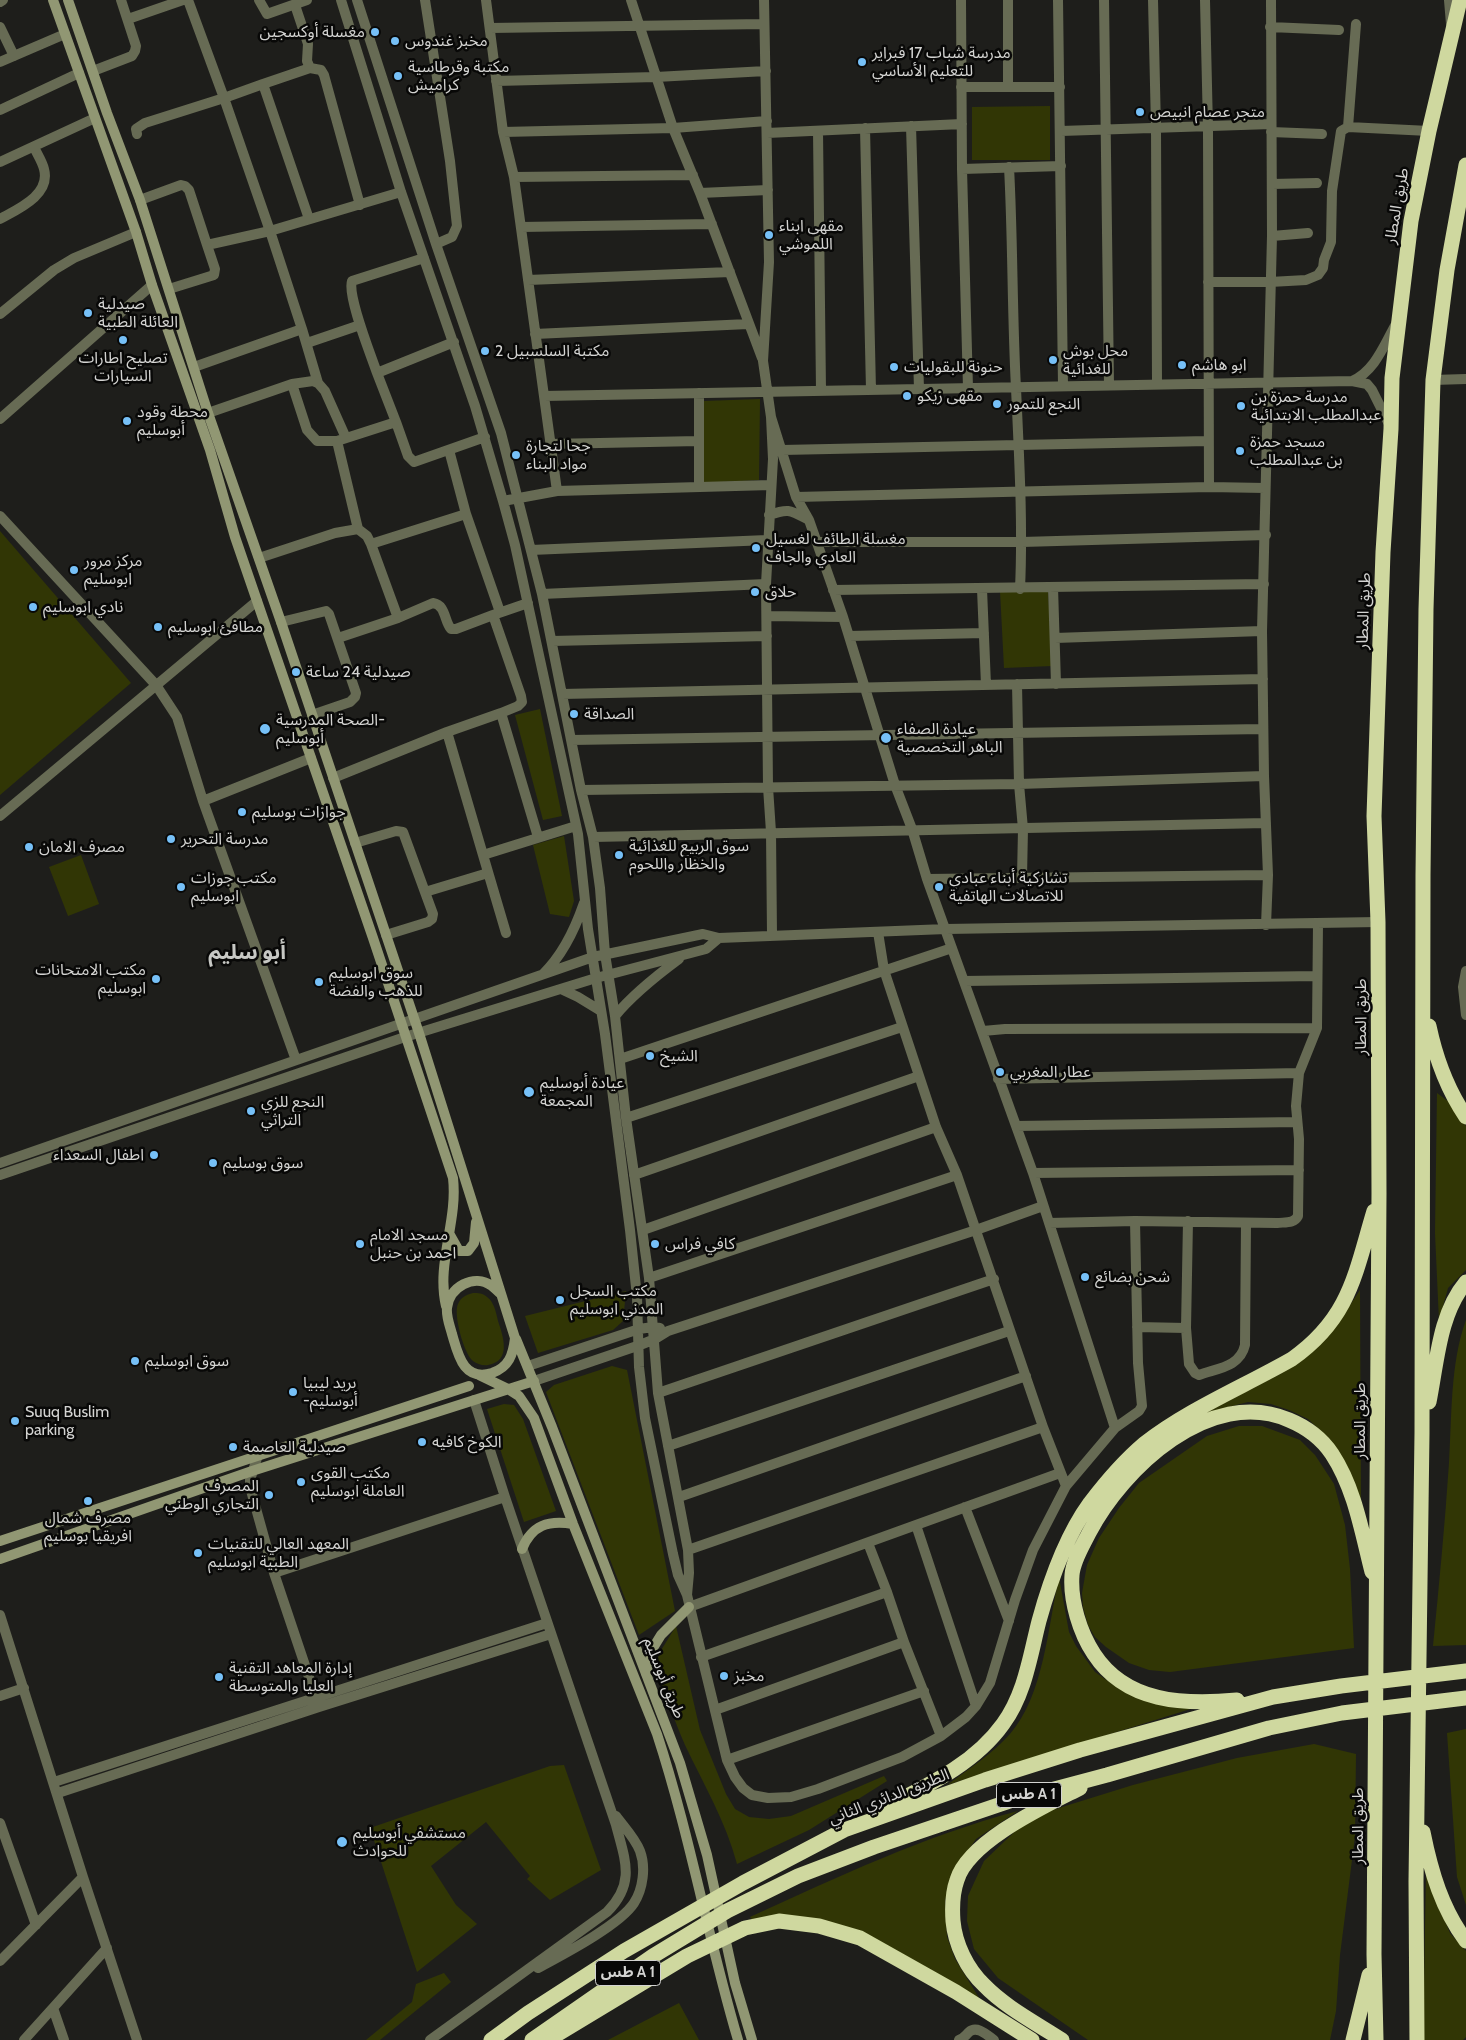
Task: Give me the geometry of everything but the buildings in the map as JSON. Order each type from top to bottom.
[{"type":"highway","name":"طريق المطار","points":[[1376,2040],[1374,1954],[1379,1193],[1378,922],[1374,816],[1383,552],[1392,429],[1392,378],[1411,221],[1429,131],[1460,0]]},
{"type":"highway","points":[[1417,2040],[1426,609],[1433,380],[1447,270],[1466,165]]},
{"type":"highway","points":[[1423,1001],[1433,1047],[1441,1070],[1455,1101],[1466,1117]]},
{"type":"highway","points":[[844,1830],[951,1772],[996,1734],[1015,1704],[1055,1574],[1069,1541],[1089,1505],[1130,1456],[1145,1444],[1176,1422],[1213,1400],[1292,1359],[1319,1337],[1339,1312],[1355,1279],[1379,1193]]},
{"type":"highway","points":[[1422,1433],[1441,1339],[1449,1311],[1466,1282]]},
{"type":"highway","points":[[1273,1696],[1205,1702],[1171,1701],[1151,1697],[1132,1688],[1100,1664],[1090,1648],[1082,1632],[1076,1611],[1072,1574],[1081,1548],[1096,1520],[1114,1495],[1136,1470],[1166,1444],[1195,1426],[1220,1416],[1257,1411],[1280,1416],[1300,1424],[1314,1434],[1332,1453],[1343,1473],[1360,1525],[1377,1594]]},
{"type":"highway","name":"الطريق الدائري الثاني","points":[[491,2040],[528,2013],[624,1951],[743,1883],[844,1830],[985,1780],[1080,1750],[1273,1696],[1462,1671]]},
{"type":"highway","name":"طس A 1","points":[[532,2040],[654,1956],[727,1910],[761,1892],[798,1876],[925,1828],[1013,1800],[1269,1728],[1342,1713],[1463,1699]]},
{"type":"highway","points":[[1062,2040],[1009,2005],[983,1985],[965,1959],[954,1932],[952,1903],[957,1878],[971,1858],[992,1838],[1051,1802],[1107,1775]]},
{"type":"highway","points":[[1418,1803],[1429,1863],[1444,1906],[1453,1924],[1466,1942]]},
{"type":"highway","points":[[548,2040],[687,1956],[745,1928],[779,1921],[819,1926],[860,1938],[947,1987],[1032,2040]]},
{"type":"highway","points":[[1353,2040],[1374,1954]]},
{"type":"main road","points":[[53,0],[136,232],[152,285],[210,450],[257,601],[453,1178],[454,1210],[442,1287],[460,1362],[474,1400]]},
{"type":"main road","points":[[68,0],[140,200],[208,413],[282,622],[419,1032],[515,1338],[513,1354],[508,1364],[499,1371],[487,1374],[476,1373],[468,1370],[460,1362]]},
{"type":"main road","points":[[107,153],[120,148]]},
{"type":"main road","points":[[236,537],[249,531]]},
{"type":"main road","points":[[325,798],[339,794]]},
{"type":"main road","points":[[450,1235],[459,1251],[468,1251],[474,1243],[477,1215]]},
{"type":"main road","points":[[446,1310],[454,1290],[464,1283],[483,1282],[492,1286],[500,1294]]},
{"type":"main road","name":"طريق أبوسليم","points":[[515,1338],[534,1381],[680,1763],[707,1855],[735,1983],[752,2040]]},
{"type":"main road","name":"طريق أبوسليم","points":[[476,1373],[519,1396],[534,1418],[573,1524],[657,1734],[694,1862],[723,1989],[738,2040]]},
{"type":"main road","points":[[0,1559],[252,1471],[534,1381]]},
{"type":"main road","points":[[0,1541],[469,1386]]},
{"type":"main road","points":[[112,1504],[117,1519]]},
{"type":"main road","points":[[522,1549],[527,1537],[541,1526],[559,1522],[573,1524]]},
{"type":"main road","points":[[646,1674],[653,1648],[689,1607]]},
{"type":"street","points":[[0,2],[4,0]]},
{"type":"street","points":[[93,71],[132,56],[135,51],[136,46],[121,0]]},
{"type":"street","points":[[128,19],[184,0]]},
{"type":"street","points":[[188,0],[270,231],[307,343],[318,383],[325,391],[342,440],[358,530]]},
{"type":"street","points":[[259,0],[267,14],[307,0]]},
{"type":"street","points":[[340,0],[485,438],[503,500],[528,603],[576,826],[630,1230],[639,1329],[639,1367],[645,1418],[678,1575],[687,1595],[727,1760],[739,1782],[752,1795],[768,1798],[791,1797],[818,1789],[902,1757],[942,1736],[976,1706],[990,1683],[1034,1550],[1066,1486],[1115,1428],[1139,1411],[1142,1406],[1137,1327],[1135,1221]]},
{"type":"street","points":[[357,0],[436,244],[501,433],[542,594],[581,790],[593,837],[626,1118],[649,1278],[658,1393],[688,1550],[689,1578],[687,1595]]},
{"type":"street","points":[[425,0],[450,161],[457,226],[452,237],[436,244]]},
{"type":"street","points":[[486,0],[503,132],[514,177],[556,491]]},
{"type":"street","points":[[631,0],[673,128],[712,224],[763,361]]},
{"type":"street","points":[[764,0],[769,262],[763,361],[771,417],[771,485],[767,540],[766,636],[772,935]]},
{"type":"street","points":[[961,0],[962,169],[968,388]]},
{"type":"street","points":[[1008,0],[1008,87]]},
{"type":"street","points":[[1058,0],[1063,386]]},
{"type":"street","points":[[1104,0],[1109,385]]},
{"type":"street","points":[[1153,0],[1156,127],[1156,384]]},
{"type":"street","points":[[1205,0],[1208,128],[1209,487]]},
{"type":"street","points":[[1266,925],[1268,875],[1264,776],[1262,631],[1266,535],[1264,488],[1272,236],[1271,0]]},
{"type":"street","points":[[1448,0],[1452,34]]},
{"type":"street","points":[[295,5],[308,44],[307,61],[310,68]]},
{"type":"street","points":[[490,28],[764,24]]},
{"type":"street","points":[[1348,127],[1356,24]]},
{"type":"street","points":[[0,27],[14,56]]},
{"type":"street","points":[[1270,27],[1339,30]]},
{"type":"street","points":[[0,62],[65,34]]},
{"type":"street","points":[[362,69],[378,63]]},
{"type":"street","points":[[137,134],[136,129],[145,123],[310,68],[321,70],[360,205]]},
{"type":"street","points":[[496,81],[656,77],[766,70]]},
{"type":"street","points":[[0,110],[79,73]]},
{"type":"street","points":[[263,84],[309,219]]},
{"type":"street","points":[[961,87],[1060,87]]},
{"type":"street","points":[[0,162],[95,118]]},
{"type":"street","points":[[503,132],[673,128],[767,121]]},
{"type":"street","points":[[767,133],[962,124]]},
{"type":"street","points":[[911,126],[918,389]]},
{"type":"street","points":[[1060,131],[1156,127],[1271,128],[1322,134]]},
{"type":"street","points":[[1208,282],[1270,282],[1312,279],[1318,275],[1323,268],[1331,242],[1332,191],[1340,131],[1348,127],[1429,131]]},
{"type":"street","points":[[865,128],[871,390]]},
{"type":"street","points":[[818,131],[821,390]]},
{"type":"street","points":[[0,219],[28,204],[37,196],[44,181],[44,168],[34,147]]},
{"type":"street","points":[[962,169],[1061,166]]},
{"type":"street","points":[[1009,168],[1016,387],[1020,446],[1019,493],[1022,542],[1020,589]]},
{"type":"street","points":[[514,177],[693,176]]},
{"type":"street","points":[[1272,184],[1317,183]]},
{"type":"street","points":[[140,200],[181,185],[185,186],[189,190],[207,244],[215,269],[214,275],[169,290]]},
{"type":"street","points":[[700,193],[768,190]]},
{"type":"street","points":[[207,244],[270,231],[402,192]]},
{"type":"street","points":[[521,227],[712,224]]},
{"type":"street","points":[[0,314],[54,270],[74,258],[136,232]]},
{"type":"street","points":[[1272,236],[1308,233]]},
{"type":"street","points":[[424,258],[352,281],[351,289],[360,324],[408,456],[414,462],[485,438]]},
{"type":"street","points":[[528,280],[730,272]]},
{"type":"street","points":[[0,419],[122,309],[152,285]]},
{"type":"street","points":[[1352,381],[1362,376],[1372,366],[1399,318]]},
{"type":"street","points":[[307,343],[360,324]]},
{"type":"street","points":[[535,334],[748,324]]},
{"type":"street","points":[[194,367],[302,329]]},
{"type":"street","points":[[377,373],[454,342]]},
{"type":"street","points":[[1433,380],[1466,380]]},
{"type":"street","points":[[208,413],[292,384],[313,381],[318,383]]},
{"type":"street","points":[[544,396],[1352,381],[1367,384],[1392,429]]},
{"type":"street","points":[[292,384],[307,430],[317,441],[342,440],[396,422]]},
{"type":"street","points":[[699,393],[699,487]]},
{"type":"street","points":[[771,417],[796,497],[809,520],[843,616],[895,785],[912,829],[927,879],[1033,1173],[1115,1428]]},
{"type":"street","points":[[550,444],[699,441]]},
{"type":"street","points":[[782,450],[1208,441]]},
{"type":"street","points":[[333,778],[447,732],[501,713],[518,706],[522,702],[449,450]]},
{"type":"street","points":[[503,500],[556,491],[771,485]]},
{"type":"street","points":[[796,497],[1209,487],[1264,488]]},
{"type":"street","points":[[768,514],[785,510],[792,511],[809,520]]},
{"type":"street","points":[[371,544],[466,514]]},
{"type":"street","points":[[0,516],[156,686],[177,717],[203,801],[296,1060]]},
{"type":"street","points":[[259,558],[335,533],[358,530],[364,532],[371,544],[398,618]]},
{"type":"street","points":[[817,542],[1022,542],[1266,535]]},
{"type":"street","points":[[531,550],[767,540]]},
{"type":"street","points":[[542,594],[766,584]]},
{"type":"street","points":[[833,590],[1020,589],[1264,584]]},
{"type":"street","points":[[1053,587],[1056,684]]},
{"type":"street","points":[[982,589],[986,685]]},
{"type":"street","points":[[0,816],[257,601]]},
{"type":"street","points":[[338,638],[398,618],[433,603],[442,607],[448,625],[451,629],[456,629],[528,603]]},
{"type":"street","points":[[282,622],[326,611],[329,614],[338,638],[356,693],[350,702],[312,715]]},
{"type":"street","points":[[767,616],[843,616]]},
{"type":"street","points":[[1055,638],[1262,631]]},
{"type":"street","points":[[849,636],[984,633]]},
{"type":"street","points":[[552,641],[766,636]]},
{"type":"street","points":[[562,694],[1263,680]]},
{"type":"street","points":[[1017,684],[1019,784],[1023,829],[1022,877]]},
{"type":"street","points":[[501,713],[538,837]]},
{"type":"street","points":[[571,740],[1263,729]]},
{"type":"street","points":[[447,732],[506,933]]},
{"type":"street","points":[[203,801],[311,758]]},
{"type":"street","points":[[581,790],[1019,784],[1264,776]]},
{"type":"street","points":[[593,837],[1266,823]]},
{"type":"street","points":[[483,855],[576,826]]},
{"type":"street","points":[[355,843],[396,831],[403,832],[433,914],[432,919],[428,922],[386,935]]},
{"type":"street","points":[[425,892],[488,873]]},
{"type":"street","points":[[927,879],[1268,875]]},
{"type":"street","points":[[540,976],[551,966],[570,937],[585,900]]},
{"type":"street","points":[[0,1174],[22,1161],[296,1060],[593,957],[702,934],[719,938],[946,929],[1378,922]]},
{"type":"street","points":[[1049,1223],[1188,1221],[1246,1223],[1293,1222],[1296,1219],[1298,1216],[1299,1170],[1297,1122],[1299,1073],[1317,1028],[1318,924]]},
{"type":"street","points":[[878,932],[884,970],[902,1027],[936,1127],[957,1175],[994,1279],[1009,1331],[1043,1428],[1066,1486]]},
{"type":"street","points":[[0,1163],[22,1161],[419,1032],[596,978],[706,949],[719,938]]},
{"type":"street","points":[[620,1059],[952,948]]},
{"type":"street","points":[[615,1016],[629,1000],[683,956]]},
{"type":"street","points":[[1466,972],[1463,987],[1466,1015]]},
{"type":"street","points":[[964,981],[1317,976]]},
{"type":"street","points":[[561,989],[601,1011]]},
{"type":"street","points":[[626,1118],[902,1027]]},
{"type":"street","points":[[983,1031],[1005,1029],[1317,1028]]},
{"type":"street","points":[[998,1079],[1299,1073]]},
{"type":"street","points":[[634,1175],[919,1076]]},
{"type":"street","points":[[1016,1126],[1297,1122]]},
{"type":"street","points":[[643,1230],[936,1127]]},
{"type":"street","points":[[1033,1173],[1299,1170]]},
{"type":"street","points":[[649,1278],[957,1175]]},
{"type":"street","points":[[534,1381],[640,1345],[668,1331],[976,1230],[1043,1206]]},
{"type":"street","points":[[1188,1221],[1186,1328],[1189,1364],[1195,1373],[1199,1375],[1235,1363],[1243,1353],[1245,1346],[1246,1223]]},
{"type":"street","points":[[658,1393],[994,1279]]},
{"type":"street","points":[[528,1366],[639,1329],[653,1327],[668,1331]]},
{"type":"street","points":[[1137,1327],[1186,1328]]},
{"type":"street","points":[[668,1446],[1009,1331]]},
{"type":"street","points":[[679,1498],[1026,1376]]},
{"type":"street","points":[[430,2040],[596,1921],[618,1901],[626,1881],[626,1866],[616,1825],[547,1624],[474,1400]]},
{"type":"street","points":[[688,1550],[1043,1428]]},
{"type":"street","points":[[258,1455],[252,1471],[250,1487],[274,1573],[318,1702]]},
{"type":"street","points":[[689,1607],[1060,1473]]},
{"type":"street","points":[[274,1573],[505,1497]]},
{"type":"street","points":[[965,1508],[1009,1621]]},
{"type":"street","points":[[916,1525],[976,1706]]},
{"type":"street","points":[[868,1543],[904,1642],[942,1736]]},
{"type":"street","points":[[702,1657],[887,1592]]},
{"type":"street","points":[[0,1615],[137,2040]]},
{"type":"street","points":[[56,1788],[547,1624]]},
{"type":"street","points":[[318,1702],[551,1634]]},
{"type":"street","points":[[715,1710],[904,1642]]},
{"type":"street","points":[[0,1696],[24,1688]]},
{"type":"street","points":[[727,1760],[924,1691]]},
{"type":"street","points":[[508,1984],[596,1934],[624,1915],[634,1904],[642,1883],[640,1852],[611,1810]]},
{"type":"street","points":[[0,1823],[36,1925]]},
{"type":"street","points":[[0,1961],[83,1877]]},
{"type":"street","points":[[24,2040],[107,1948]]},
{"type":"street","points":[[53,2008],[64,2040]]},
{"type":"street","points":[[959,2040],[971,2030],[975,2030],[985,2033],[994,2040]]},
{"type":"green space","points":[[1050,106],[1050,160],[972,160],[972,107]]},
{"type":"green space","points":[[760,399],[759,480],[704,483],[704,401]]},
{"type":"green space","name":"نادي ابوسليم","points":[[0,531],[131,683],[0,795]]},
{"type":"green space","points":[[1048,589],[1052,666],[1004,668],[1000,591]]},
{"type":"green space","points":[[540,709],[562,816],[543,820],[515,715]]},
{"type":"green space","points":[[564,836],[574,901],[569,917],[550,914],[533,845]]},
{"type":"green space","points":[[81,855],[99,904],[68,916],[49,867]]},
{"type":"green space","points":[[1437,1093],[1449,1102],[1466,1126],[1466,1270],[1448,1288],[1439,1321],[1435,1233]]},
{"type":"green space","points":[[1360,1290],[1361,1503],[1326,1436],[1308,1419],[1289,1410],[1271,1404],[1248,1402],[1217,1410],[1180,1429],[1174,1428],[1282,1373],[1346,1311]]},
{"type":"green space","points":[[626,1291],[623,1321],[613,1330],[538,1353],[525,1316]]},
{"type":"green space","points":[[473,1293],[479,1293],[489,1299],[495,1311],[504,1347],[500,1359],[496,1363],[484,1365],[473,1361],[463,1343],[458,1325],[458,1304],[464,1297]]},
{"type":"green space","points":[[1466,1320],[1466,1645],[1433,1646],[1446,1509],[1454,1372]]},
{"type":"green space","points":[[612,1366],[627,1370],[675,1611],[639,1635],[546,1392],[554,1385]]},
{"type":"green space","points":[[504,1404],[514,1405],[523,1419],[556,1511],[524,1522],[487,1409]]},
{"type":"green space","points":[[1239,1426],[1262,1426],[1300,1440],[1315,1455],[1334,1484],[1345,1525],[1350,1569],[1354,1648],[1170,1672],[1149,1670],[1129,1663],[1095,1637],[1088,1625],[1083,1607],[1082,1593],[1087,1565],[1099,1538],[1139,1483],[1207,1436]]},
{"type":"green space","points":[[1059,1577],[1069,1632],[1076,1646],[1095,1672],[1118,1688],[1200,1706],[947,1785],[996,1748],[1010,1734],[1021,1718],[1038,1680]]},
{"type":"green space","points":[[676,1626],[700,1730],[726,1794],[735,1809],[749,1817],[769,1819],[791,1816],[884,1776],[887,1781],[809,1830],[737,1864],[721,1818],[685,1745],[655,1667],[660,1652]]},
{"type":"green space","points":[[1466,1729],[1466,1905],[1457,1877],[1447,1733]]},
{"type":"green space","points":[[1314,1744],[1356,1754],[1355,1836],[1340,1955],[1336,2011],[1330,2040],[1088,2040],[998,1978],[974,1949],[967,1921],[968,1896],[984,1861],[1030,1817],[1133,1785],[1237,1758]]},
{"type":"green space","points":[[564,1765],[601,1870],[550,1900],[527,1879],[530,1876],[486,1822],[431,1866],[456,1905],[477,1924],[417,1972],[370,1828],[550,1766]]},
{"type":"green space","points":[[1018,1811],[976,1839],[952,1874],[945,1901],[947,1937],[955,1959],[981,2001],[864,1935],[753,1921],[750,1917],[882,1858],[949,1832]]},
{"type":"green space","points":[[1426,1873],[1450,1933],[1466,1951],[1466,2037],[1463,2040],[1423,2040]]},
{"type":"green space","points":[[444,1973],[451,1982],[380,2040],[366,2040],[412,2002],[416,1984]]},
{"type":"green space","points":[[679,2003],[699,2040],[608,2040]]},
{"type":"place","name":"مغسلة أوكسجين","points":[[375,32]]},
{"type":"place","name":"مخبز غندوس","points":[[395,41]]},
{"type":"place","name":"مدرسة شباب 17 فبراير للتعليم الأساسي","points":[[862,62]]},
{"type":"place","name":"مكتبة وقرطاسية كراميش","points":[[398,76]]},
{"type":"place","name":"متجر عصام انبيص","points":[[1140,112]]},
{"type":"place","name":"مقهى ابناء اللموشي","points":[[769,235]]},
{"type":"place","name":"صيدلية العائلة الطبية","points":[[88,313]]},
{"type":"place","name":"تصليح اطارات السيارات","points":[[123,340]]},
{"type":"place","name":"مكتبة السلسبيل 2","points":[[485,351]]},
{"type":"place","name":"محل بوش للغدائية","points":[[1053,360]]},
{"type":"place","name":"ابو هاشم","points":[[1182,365]]},
{"type":"place","name":"حنونة للبقوليات","points":[[894,367]]},
{"type":"place","name":"مقهى زيكو","points":[[907,396]]},
{"type":"place","name":"النجع للتمور","points":[[997,404]]},
{"type":"place","name":"مدرسة حمزة بن عبدالمطلب الابتدائية","points":[[1241,406]]},
{"type":"place","name":"محطة وقود أبوسليم","points":[[127,421]]},
{"type":"place","name":"مسجد حمزة بن عبدالمطلب","points":[[1240,451]]},
{"type":"place","name":"جحا لتجارة مواد البناء","points":[[516,455]]},
{"type":"place","name":"مغسلة الطائف لغسيل العادي والجاف","points":[[756,548]]},
{"type":"place","name":"مركز مرور ابوسليم","points":[[74,570]]},
{"type":"place","name":"حلاق","points":[[755,592]]},
{"type":"place","name":"نادي ابوسليم","points":[[33,607]]},
{"type":"place","name":"مطافئ ابوسليم","points":[[158,627]]},
{"type":"place","name":"صيدلية 24 ساعة","points":[[296,672]]},
{"type":"place","name":"الصداقة","points":[[574,714]]},
{"type":"place","name":"الصحة المدرسية- أبوسليم","points":[[265,729]]},
{"type":"place","name":"عيادة الصفاء الباهر التخصصية","points":[[886,738]]},
{"type":"place","name":"جوازات بوسليم","points":[[242,812]]},
{"type":"place","name":"مدرسة التحرير","points":[[171,839]]},
{"type":"place","name":"مصرف الامان","points":[[29,847]]},
{"type":"place","name":"سوق الربيع للغذائية والخظار واللحوم","points":[[619,855]]},
{"type":"place","name":"مكتب جوزات ابوسليم","points":[[181,887]]},
{"type":"place","name":"تشاركية أبناء عبادي للاتصالات الهاتفية","points":[[939,887]]},
{"type":"place","name":"مكتب الامتحانات ابوسليم","points":[[156,979]]},
{"type":"place","name":"سوق ابوسليم للذهب والفضة","points":[[319,982]]},
{"type":"place","name":"الشيخ","points":[[650,1056]]},
{"type":"place","name":"عطار المغربي","points":[[1000,1072]]},
{"type":"place","name":"عيادة أبوسليم المجمعة","points":[[529,1092]]},
{"type":"place","name":"النجع للزي التراثي","points":[[251,1111]]},
{"type":"place","name":"اطفال السعداء","points":[[154,1155]]},
{"type":"place","name":"سوق بوسليم","points":[[213,1163]]},
{"type":"place","name":"مسجد الامام احمد بن حنبل","points":[[360,1244]]},
{"type":"place","name":"كافي فراس","points":[[655,1244]]},
{"type":"place","name":"شحن بضائع","points":[[1085,1277]]},
{"type":"place","name":"مكتب السجل المدني ابوسليم","points":[[560,1300]]},
{"type":"place","name":"سوق ابوسليم","points":[[135,1361]]},
{"type":"place","name":"بريد ليبيا -أبوسليم","points":[[293,1392]]},
{"type":"place","name":"Suuq Buslim parking","points":[[15,1421]]},
{"type":"place","name":"الكوخ كافيه","points":[[422,1442]]},
{"type":"place","name":"صيدلية العاصمة","points":[[233,1447]]},
{"type":"place","name":"مكتب القوى العاملة ابوسليم","points":[[301,1482]]},
{"type":"place","name":"المصرف التجاري الوطني","points":[[269,1495]]},
{"type":"place","name":"مصرف شمال افريقيا بوسليم","points":[[88,1501]]},
{"type":"place","name":"المعهد العالي للتقنيات الطبية ابوسليم","points":[[198,1553]]},
{"type":"place","name":"مخبز","points":[[724,1676]]},
{"type":"place","name":"إدارة المعاهد التقنية العليا والمتوسطة","points":[[219,1677]]},
{"type":"place","name":"مستشفي أبوسليم للحوادث","points":[[342,1842]]},
{"type":"district","name":"أبو سليم","points":[[247,953]]}]
